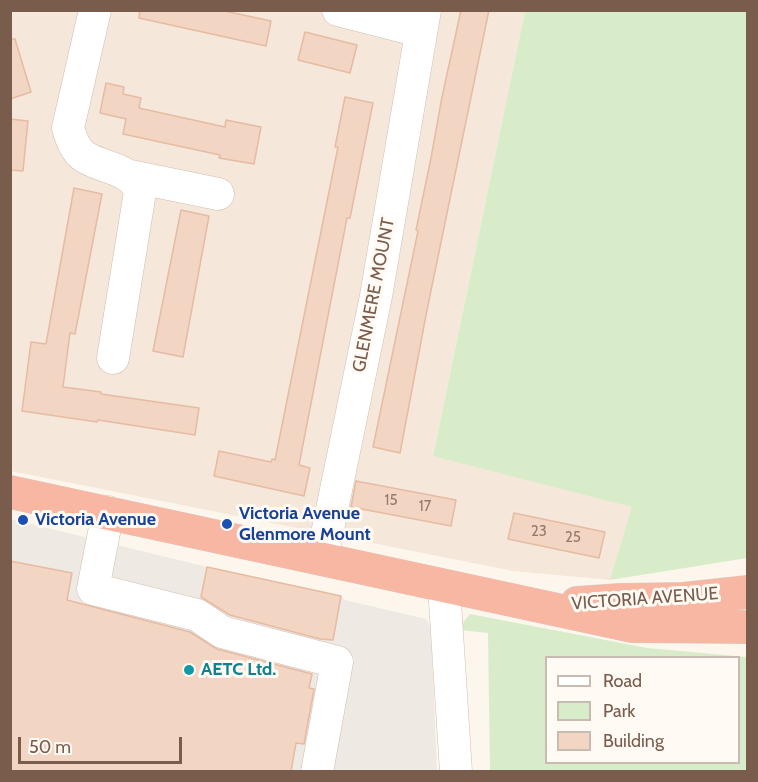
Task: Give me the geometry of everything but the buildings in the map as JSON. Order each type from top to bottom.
[{"type":"highway","name":"VICTORIA AVENUE","points":[[10,492],[632,626],[747,627]]},
{"type":"highway","name":"VICTORIA AVENUE","points":[[543,606],[620,600],[683,599],[747,592]]},
{"type":"street","points":[[95,10],[68,128],[73,144],[84,156],[130,176],[218,194]]},
{"type":"street","name":"GLENMERE MOUNT","points":[[322,558],[376,296],[423,21],[338,10]]},
{"type":"street","points":[[112,358],[140,192],[137,183],[130,176]]},
{"type":"street","points":[[108,512],[93,589],[197,615],[222,632],[337,662],[317,771]]},
{"type":"street","points":[[444,586],[456,771]]},
{"type":"shaded area","points":[[10,11],[525,11],[433,455],[633,507],[610,580],[513,571],[11,471]]},
{"type":"shaded area","points":[[11,519],[207,567],[341,596],[345,600],[426,619],[431,627],[437,771],[11,772]]},
{"type":"green space","points":[[525,11],[747,11],[747,558],[610,580],[632,507],[433,456]]},
{"type":"green space","points":[[470,614],[647,648],[736,656],[545,656],[545,764],[740,764],[740,656],[747,657],[747,771],[490,771],[488,633],[461,630]]},
{"type":"place","name":"Victoria Avenue","points":[[23,520]]},
{"type":"place","name":"Victoria Avenue Glenmore Mount","points":[[227,524]]},
{"type":"place","name":"AETC Ltd.","points":[[189,670]]}]
